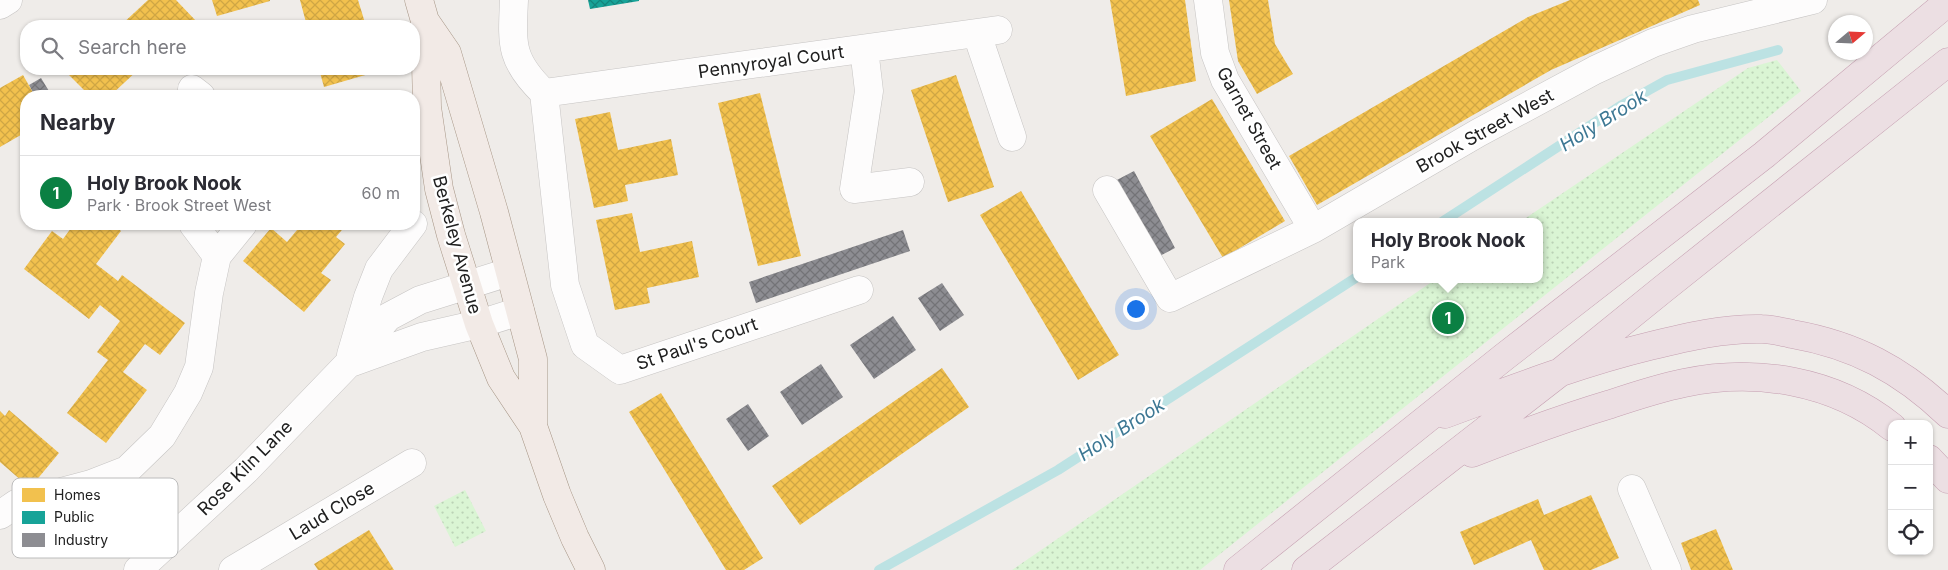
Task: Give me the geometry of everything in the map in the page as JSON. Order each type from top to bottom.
[{"type":"highway","points":[[1238,570],[1423,422],[1764,155],[1948,2]]},
{"type":"highway","points":[[1306,570],[1563,370],[1948,62]]},
{"type":"highway","points":[[1423,422],[1563,370],[1685,337],[1728,329],[1765,329],[1808,337],[1852,350],[1883,364],[1914,383],[1948,414]]},
{"type":"highway","points":[[1445,463],[1525,432],[1590,410],[1654,390],[1713,378],[1756,376],[1797,381],[1841,396],[1880,417],[1888,424]]},
{"type":"highway","points":[[1933,463],[1948,478]]},
{"type":"main road","name":"Berkeley Avenue","points":[[422,10],[427,107],[439,189],[451,235],[479,324],[501,378],[533,426],[557,495],[591,570]]},
{"type":"main road","name":"Berkeley Avenue","points":[[422,10],[448,54],[520,311],[532,359],[533,426]]},
{"type":"street","points":[[0,5],[8,0]]},
{"type":"street","points":[[514,0],[513,29],[516,58],[528,78],[544,93]]},
{"type":"street","name":"Garnet Street","points":[[1208,0],[1215,52],[1225,80],[1313,228]]},
{"type":"street","name":"Brook Street West","points":[[1107,190],[1170,298],[1313,228],[1478,133],[1595,70],[1653,43],[1693,29],[1813,0]]},
{"type":"street","name":"Pennyroyal Court","points":[[544,93],[988,32],[1012,137]]},
{"type":"street","points":[[864,49],[868,91],[854,189],[910,182]]},
{"type":"street","name":"St Paul's Court","points":[[544,93],[565,285],[585,345],[620,370],[859,290]]},
{"type":"street","points":[[420,214],[439,189]]},
{"type":"street","points":[[198,230],[217,256]]},
{"type":"street","points":[[106,478],[127,470],[162,436],[188,393],[200,368],[209,293],[217,256],[238,230]]},
{"type":"street","points":[[349,363],[368,297],[379,269],[408,230]]},
{"type":"street","name":"Rose Kiln Lane","points":[[178,533],[246,470],[349,363],[388,318],[420,300],[509,272]]},
{"type":"street","name":"Rose Kiln Lane","points":[[349,363],[422,336],[479,324],[520,311]]},
{"type":"street","name":"Laud Close","points":[[249,566],[412,463]]},
{"type":"street","points":[[1632,489],[1667,570]]},
{"type":"street","points":[[0,515],[12,507]]},
{"type":"street","name":"Rose Kiln Lane","points":[[138,570],[151,558]]},
{"type":"green space","points":[[1777,60],[1801,91],[1200,570],[1012,570],[1430,283],[1543,283],[1543,218],[1526,218],[1748,68]]},
{"type":"green space","points":[[465,490],[486,531],[455,547],[434,506]]},
{"type":"building: Homes","points":[[148,0],[176,0],[195,20],[126,20]]},
{"type":"building: Homes","points":[[212,0],[270,0],[270,1],[217,16]]},
{"type":"building: Homes","points":[[300,0],[358,0],[364,20],[305,20]]},
{"type":"building: Homes","points":[[1110,0],[1185,0],[1196,81],[1126,96]]},
{"type":"building: Homes","points":[[1229,0],[1268,0],[1275,44],[1293,74],[1257,94],[1238,61]]},
{"type":"building: Homes","points":[[1570,0],[1698,0],[1700,5],[1551,70],[1317,205],[1289,156],[1528,17]]},
{"type":"building: Homes","points":[[23,75],[32,90],[20,90],[20,135],[0,147],[0,88]]},
{"type":"building: Homes","points":[[69,75],[133,75],[116,90],[84,90]]},
{"type":"building: Homes","points":[[321,75],[365,75],[324,87]]},
{"type":"building: Homes","points":[[956,75],[994,187],[948,202],[911,90]]},
{"type":"building: Homes","points":[[760,93],[801,256],[758,266],[718,103]]},
{"type":"building: Homes","points":[[1212,99],[1285,221],[1223,258],[1150,136]]},
{"type":"building: Homes","points":[[610,112],[618,150],[671,139],[678,175],[625,185],[628,201],[594,208],[575,119]]},
{"type":"building: Homes","points":[[1021,191],[1119,355],[1078,380],[980,215]]},
{"type":"building: Homes","points":[[632,213],[640,252],[692,241],[699,277],[647,288],[650,303],[615,310],[596,220]]},
{"type":"building: Homes","points":[[70,230],[120,230],[121,231],[96,264],[118,281],[122,275],[185,323],[160,355],[145,344],[123,372],[147,390],[106,443],[67,413],[108,360],[97,352],[120,321],[100,305],[89,319],[24,269],[52,231],[63,239]]},
{"type":"building: Homes","points":[[269,230],[273,230],[287,242],[297,230],[342,230],[336,237],[345,244],[321,273],[331,280],[304,312],[243,261]]},
{"type":"building: Homes","points":[[942,368],[969,407],[800,525],[772,486]]},
{"type":"building: Homes","points":[[661,393],[763,558],[744,570],[726,570],[629,412]]},
{"type":"building: Homes","points":[[9,410],[59,453],[38,478],[18,478],[0,462],[0,411],[5,416]]},
{"type":"building: Homes","points":[[1591,495],[1619,558],[1591,570],[1544,570],[1531,540],[1474,565],[1460,532],[1538,499],[1544,515]]},
{"type":"building: Homes","points":[[1716,529],[1733,570],[1691,570],[1681,543]]},
{"type":"building: Homes","points":[[369,530],[394,570],[318,570],[314,564]]},
{"type":"building: Public","points":[[588,0],[639,0],[639,1],[590,9]]},
{"type":"building: Industry","points":[[41,78],[48,90],[32,90],[29,85]]},
{"type":"building: Industry","points":[[1134,171],[1175,248],[1154,259],[1113,182]]},
{"type":"building: Industry","points":[[903,230],[910,251],[756,303],[749,282]]},
{"type":"building: Industry","points":[[942,283],[964,315],[940,331],[918,298]]},
{"type":"building: Industry","points":[[893,316],[916,350],[874,379],[850,345]]},
{"type":"building: Industry","points":[[821,364],[843,397],[802,425],[780,392]]},
{"type":"building: Industry","points":[[748,404],[769,436],[748,451],[726,419]]},
{"type":"waterway","name":"Holy Brook","points":[[1448,218],[1622,105],[1667,80],[1778,50]]},
{"type":"waterway","name":"Holy Brook","points":[[879,570],[1058,470],[1353,280]]},
{"type":"place","name":"Holy Brook Nook","points":[[1448,318]]}]
